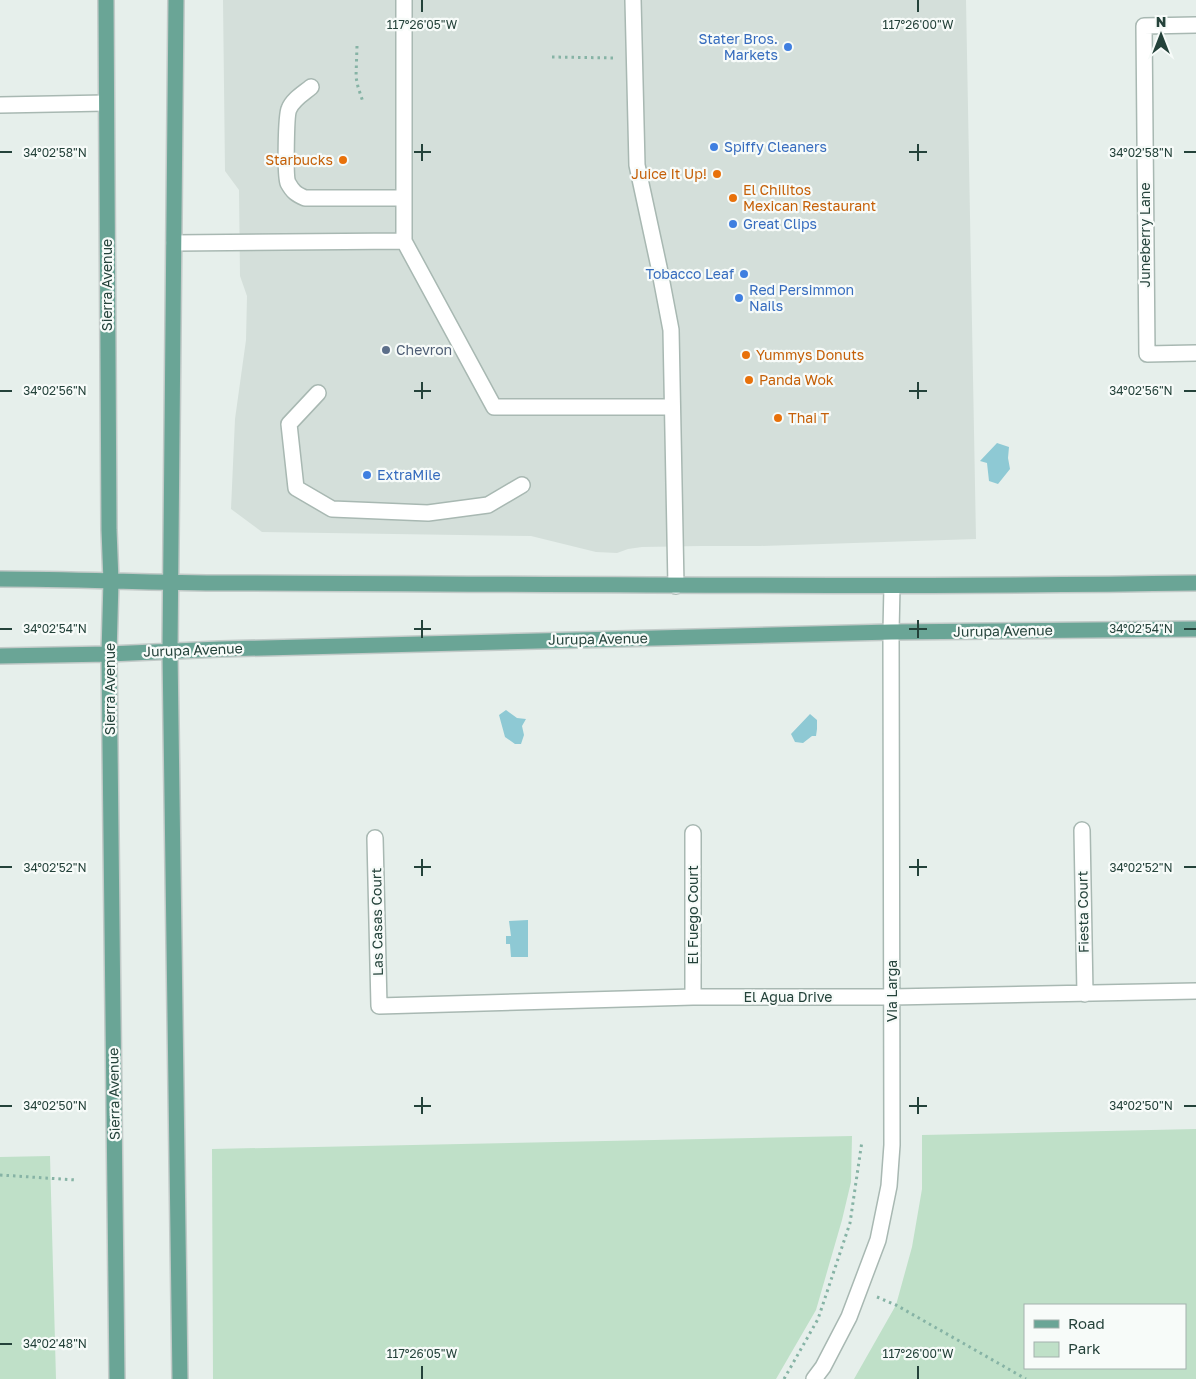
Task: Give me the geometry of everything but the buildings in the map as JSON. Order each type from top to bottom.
[{"type":"main road","name":"Sierra Avenue","points":[[106,0],[109,530],[111,581],[109,654],[117,1379]]},
{"type":"main road","points":[[176,0],[170,651],[180,1379]]},
{"type":"main road","points":[[0,579],[676,586],[1196,583]]},
{"type":"main road","name":"Jurupa Avenue","points":[[0,656],[891,632],[1196,629]]},
{"type":"street","points":[[404,0],[404,241],[494,407],[672,406]]},
{"type":"street","points":[[633,0],[637,165],[671,330],[676,586]]},
{"type":"street","name":"Juneberry Lane","points":[[1196,25],[1144,26],[1146,354],[1196,353]]},
{"type":"street","points":[[311,87],[293,102],[288,109],[287,181],[294,193],[305,198],[404,198]]},
{"type":"street","points":[[0,105],[106,103]]},
{"type":"street","points":[[174,243],[404,241]]},
{"type":"street","points":[[318,393],[289,424],[296,488],[332,509],[428,513],[488,505],[522,485]]},
{"type":"street","name":"Via Larga","points":[[814,1379],[823,1368],[836,1344],[860,1290],[878,1240],[889,1186],[892,1145],[892,586]]},
{"type":"street","name":"Fiesta Court","points":[[1082,830],[1085,994]]},
{"type":"street","name":"El Fuego Court","points":[[693,833],[693,997]]},
{"type":"street","name":"Las Casas Court","points":[[375,838],[379,1006]]},
{"type":"street","name":"El Agua Drive","points":[[379,1006],[693,997],[892,997],[1196,991]]},
{"type":"path","points":[[357,46],[356,77],[363,102]]},
{"type":"path","points":[[552,57],[634,58]]},
{"type":"path","points":[[784,1379],[818,1319],[850,1223],[862,1141]]},
{"type":"path","points":[[0,1175],[76,1180]]},
{"type":"path","points":[[860,1290],[896,1305],[1026,1379]]},
{"type":"shaded area","points":[[223,0],[966,0],[976,539],[760,546],[642,547],[617,553],[596,552],[531,536],[262,532],[231,509],[235,419],[246,340],[247,296],[240,276],[239,190],[225,171]]},
{"type":"green space","points":[[1196,1129],[1196,1379],[854,1379],[896,1305],[912,1247],[922,1189],[922,1135]]},
{"type":"green space","points":[[852,1136],[851,1182],[816,1310],[776,1379],[213,1379],[212,1149]]},
{"type":"green space","points":[[50,1156],[56,1379],[0,1379],[0,1157]]},
{"type":"water","points":[[997,443],[1009,447],[1010,469],[998,484],[989,481],[987,463],[980,461]]},
{"type":"water","points":[[506,710],[517,718],[526,719],[522,726],[524,735],[521,744],[515,744],[505,737],[499,715]]},
{"type":"water","points":[[810,714],[817,720],[816,736],[812,736],[803,743],[795,742],[791,734]]},
{"type":"water","points":[[528,920],[528,957],[511,957],[510,944],[506,944],[506,936],[511,936],[509,921]]},
{"type":"place","name":"Stater Bros. Markets","points":[[788,47]]},
{"type":"place","name":"Spiffy Cleaners","points":[[714,147]]},
{"type":"place","name":"Starbucks","points":[[343,160]]},
{"type":"place","name":"Juice It Up!","points":[[717,174]]},
{"type":"place","name":"El Chilitos Mexican Restaurant","points":[[733,198]]},
{"type":"place","name":"Great Clips","points":[[733,224]]},
{"type":"place","name":"Tobacco Leaf","points":[[744,274]]},
{"type":"place","name":"Red Persimmon Nails","points":[[739,298]]},
{"type":"place","name":"Chevron","points":[[386,350]]},
{"type":"place","name":"Yummys Donuts","points":[[746,355]]},
{"type":"place","name":"Panda Wok","points":[[749,380]]},
{"type":"place","name":"Thai T","points":[[778,418]]},
{"type":"place","name":"ExtraMile","points":[[367,475]]}]
